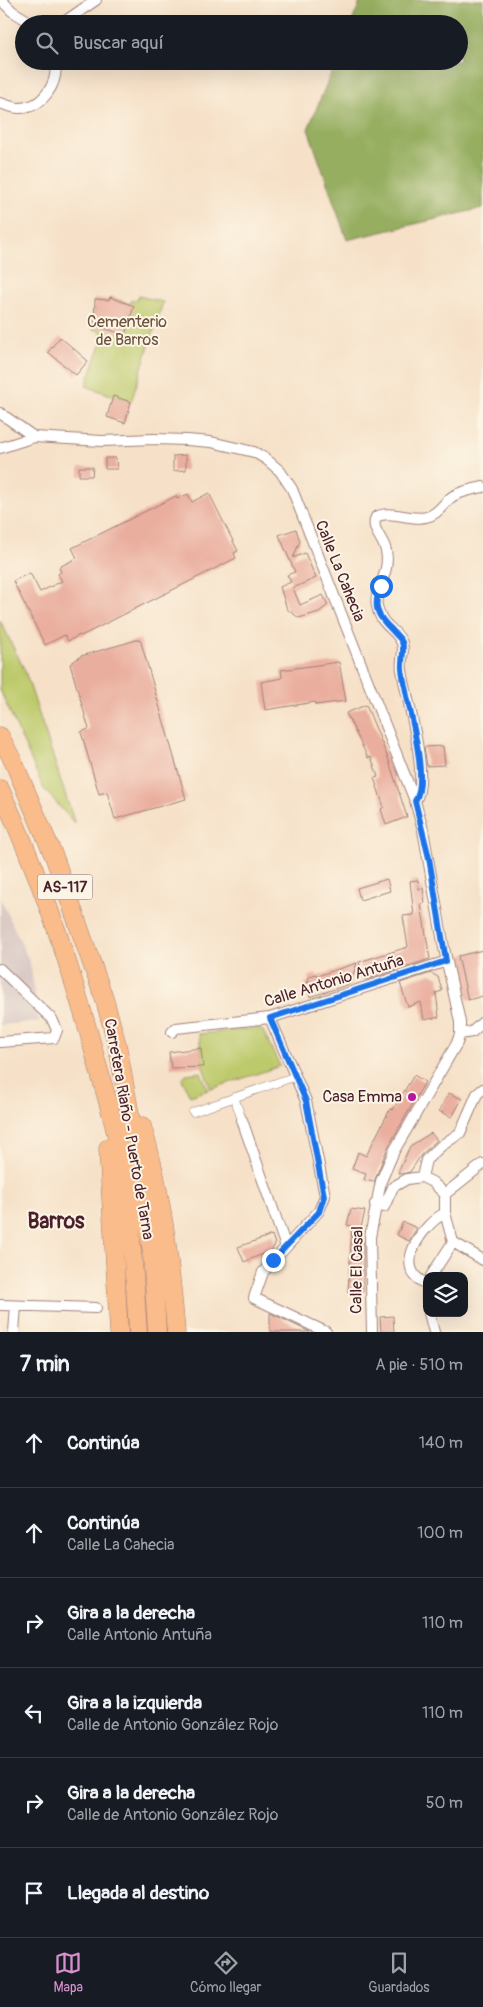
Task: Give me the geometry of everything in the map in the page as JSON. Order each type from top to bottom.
[{"type":"highway","name":"Carretera Riaño - Puerto de Tarna","points":[[0,736],[14,763],[55,859],[98,981],[117,1044],[135,1141],[152,1254],[157,1332]]},
{"type":"highway","name":"Carretera Riaño - Puerto de Tarna","points":[[0,788],[20,831],[49,908],[83,1011],[119,1146],[134,1256],[138,1332]]},
{"type":"highway","points":[[117,1044],[146,1138],[160,1199],[176,1332]]},
{"type":"highway","points":[[96,1060],[95,1081],[108,1149],[120,1332]]},
{"type":"street","points":[[1,0],[18,15]]},
{"type":"street","points":[[74,15],[96,0]]},
{"type":"street","points":[[0,103],[20,108],[33,104],[48,93],[55,81],[55,70]]},
{"type":"street","points":[[0,413],[34,437]]},
{"type":"street","name":"Calle La Cahecia","points":[[0,448],[34,437],[94,441],[178,439],[211,442],[254,452],[280,471],[292,489],[415,801],[429,858],[446,961]]},
{"type":"street","points":[[415,801],[420,794],[420,782],[412,712],[402,668],[402,641],[382,621],[376,604],[376,597],[386,574],[388,562],[383,539],[374,527],[374,522],[376,517],[386,514],[417,519],[429,516],[462,492],[483,487]]},
{"type":"street","points":[[446,961],[460,1022],[460,1034],[472,1032],[483,1022]]},
{"type":"street","name":"Calle Antonio Antuña","points":[[172,1032],[176,1028],[270,1018],[446,961]]},
{"type":"street","points":[[0,969],[52,1019],[57,1030],[54,1038],[0,1042]]},
{"type":"street","points":[[270,1018],[306,1101],[324,1196],[319,1212],[263,1272],[254,1298],[326,1332]]},
{"type":"street","name":"Calle El Casal","points":[[372,1332],[369,1257],[371,1229],[381,1181],[394,1151],[457,1043],[460,1034]]},
{"type":"street","points":[[193,1112],[296,1076]]},
{"type":"street","points":[[422,1177],[426,1160],[441,1146],[460,1133],[478,1094],[483,1089]]},
{"type":"street","points":[[234,1097],[286,1247]]},
{"type":"street","points":[[445,1194],[483,1164]]},
{"type":"street","points":[[375,1204],[384,1206],[393,1187],[407,1179],[422,1177],[432,1182],[445,1194],[445,1213],[453,1242],[483,1260]]},
{"type":"street","points":[[423,1281],[416,1277],[410,1267],[411,1253],[423,1230],[445,1213]]},
{"type":"street","points":[[434,1272],[453,1242]]},
{"type":"street","points":[[0,1305],[96,1308]]},
{"type":"street","points":[[14,1332],[16,1306]]},
{"type":"street","points":[[430,1317],[434,1332]]},
{"type":"shaded area","points":[[0,897],[30,963],[39,1022],[0,1025]]},
{"type":"green space","points":[[361,0],[483,0],[483,208],[347,240],[308,129],[332,70],[468,70],[468,15],[355,15]]},
{"type":"green space","name":"Cementerio de Barros","points":[[139,296],[163,302],[131,402],[86,386],[101,344],[101,330],[93,330],[95,299],[108,301],[110,297],[130,304],[132,299],[136,301]]},
{"type":"green space","points":[[0,620],[25,671],[75,824],[44,789],[0,690]]},
{"type":"green space","points":[[258,1028],[263,1031],[280,1066],[211,1089],[203,1067],[199,1034]]},
{"type":"green space","points":[[201,1072],[208,1090],[190,1096],[182,1079],[186,1074]]},
{"type":"building","points":[[110,297],[134,306],[125,335],[94,325],[95,299],[109,300]]},
{"type":"building","points":[[60,337],[88,361],[76,375],[48,352]]},
{"type":"building","points":[[113,396],[131,402],[125,423],[107,417]]},
{"type":"building","points":[[186,455],[186,470],[173,471],[173,456]]},
{"type":"building","points":[[105,458],[116,458],[117,469],[105,469]]},
{"type":"building","points":[[79,467],[93,467],[92,476],[79,476]]},
{"type":"building","points":[[209,493],[238,551],[234,553],[236,558],[81,636],[68,641],[65,635],[45,645],[13,581],[30,573],[40,592],[62,581],[58,574],[61,572],[59,567],[77,558],[72,548],[176,496],[177,499],[188,494],[192,502]]},
{"type":"building","points":[[296,529],[300,541],[293,558],[305,553],[316,578],[293,588],[300,605],[323,595],[328,605],[319,612],[299,618],[287,609],[280,587],[291,582],[287,575],[295,572],[279,535]]},
{"type":"building","points":[[140,639],[186,799],[115,819],[107,792],[99,794],[81,732],[89,729],[70,664],[81,656]]},
{"type":"building","points":[[339,662],[346,701],[316,705],[315,702],[265,710],[261,682],[282,678],[281,670]]},
{"type":"building","points":[[366,705],[388,758],[407,817],[386,825],[381,809],[384,807],[374,778],[378,777],[371,757],[368,758],[346,713]]},
{"type":"building","points":[[443,746],[445,765],[427,766],[424,747]]},
{"type":"building","points":[[387,879],[390,891],[360,900],[357,888]]},
{"type":"building","points":[[418,880],[419,889],[423,888],[425,903],[421,904],[430,959],[365,980],[359,962],[408,947],[403,916],[414,915],[410,881]]},
{"type":"building","points":[[483,950],[483,996],[468,1000],[458,956]]},
{"type":"building","points":[[357,963],[350,984],[310,997],[305,983],[309,982],[308,977],[316,974],[317,976]]},
{"type":"building","points":[[431,973],[438,977],[442,991],[436,993],[439,1017],[424,1020],[421,1002],[408,1007],[400,983]]},
{"type":"building","points":[[201,1048],[203,1067],[171,1068],[169,1052]]},
{"type":"building","points":[[414,1075],[425,1082],[387,1149],[374,1182],[364,1180],[366,1174],[352,1169],[358,1152],[366,1156],[390,1109],[393,1110]]},
{"type":"building","points":[[449,1093],[462,1099],[452,1117],[439,1111]]},
{"type":"building","points":[[431,1133],[437,1140],[421,1155],[410,1172],[398,1173],[410,1146]]},
{"type":"building","points":[[351,1209],[365,1211],[358,1240],[363,1240],[363,1292],[348,1292],[352,1226],[347,1225]]},
{"type":"building","points":[[403,1222],[417,1228],[409,1241],[397,1235]]},
{"type":"building","points":[[272,1235],[275,1244],[272,1250],[244,1262],[238,1247]]},
{"type":"building","points":[[270,1313],[310,1332],[273,1332],[270,1330]]},
{"type":"building","points":[[393,1316],[394,1332],[381,1332],[380,1317]]},
{"type":"place","name":"Casa Emma","points":[[412,1097]]},
{"type":"district","name":"Barros","points":[[56,1221]]},
{"type":"route","points":[[273,1260],[319,1212],[324,1196],[306,1101],[270,1018],[446,961],[429,858],[415,801],[420,794],[420,782],[412,712],[402,668],[402,641],[382,621],[378,613],[376,597],[381,586]]}]
